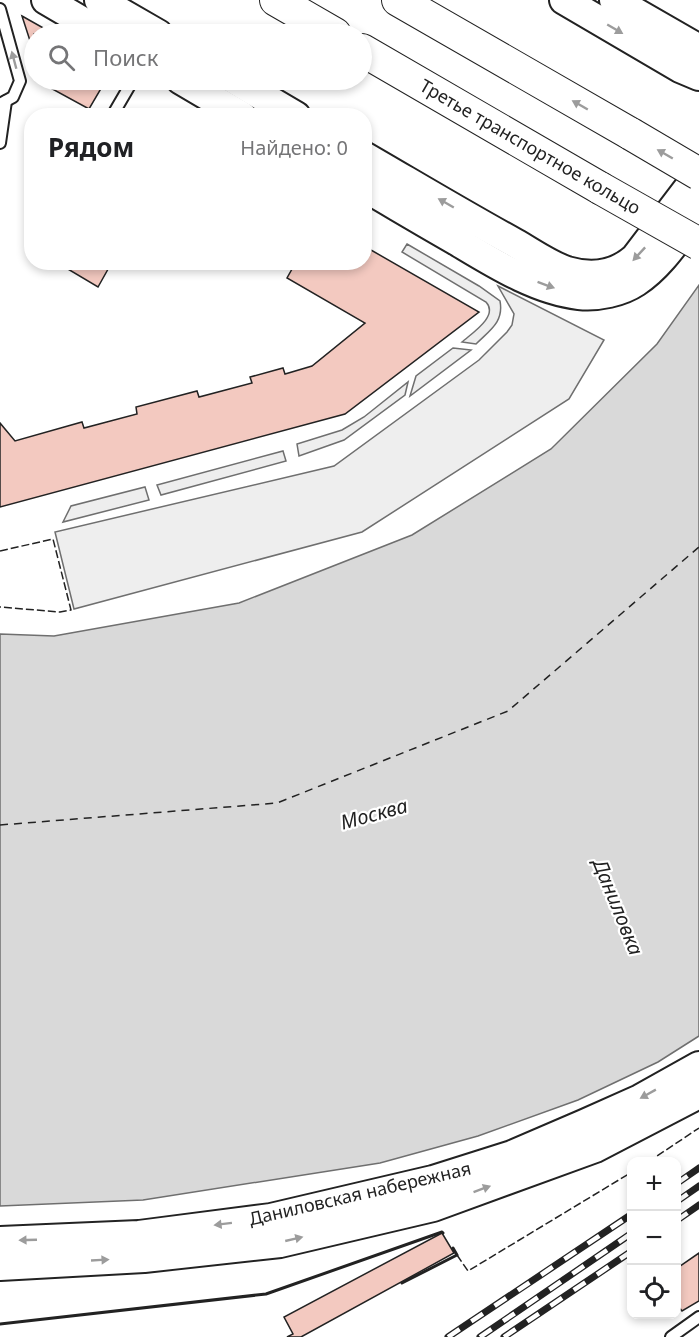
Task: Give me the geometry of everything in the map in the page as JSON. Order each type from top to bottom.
[{"type":"main road","points":[[45,0],[87,24]]},
{"type":"main road","points":[[99,0],[141,24]]},
{"type":"main road","points":[[276,0],[318,24]]},
{"type":"main road","points":[[372,161],[496,233],[566,270],[584,274],[608,274],[624,268],[635,258],[699,174],[398,0]]},
{"type":"main road","points":[[564,0],[693,64]]},
{"type":"main road","points":[[615,0],[693,64]]},
{"type":"main road","name":"Третье транспортное кольцо","points":[[372,56],[699,244]]},
{"type":"main road","points":[[693,64],[693,84],[699,97]]},
{"type":"main road","points":[[198,90],[228,108]]},
{"type":"main road","points":[[251,90],[282,108]]},
{"type":"main road","points":[[372,192],[492,262],[546,286],[582,295],[610,293],[635,284],[661,260],[699,211]]},
{"type":"main road","name":"Даниловская набережная","points":[[0,1241],[139,1235],[271,1218],[433,1180],[512,1155],[640,1099],[699,1066]]},
{"type":"main road","name":"Даниловская набережная","points":[[0,1266],[144,1258],[279,1243],[433,1207],[595,1148],[699,1094]]},
{"type":"lane","points":[[0,9],[20,81],[13,97],[3,102],[0,143]]},
{"type":"lane","points":[[117,108],[127,90]]},
{"type":"lane","points":[[671,1337],[699,1317]]},
{"type":"shaded area","points":[[407,244],[479,286],[500,301],[498,320],[476,344],[462,342],[487,318],[489,307],[486,302],[402,252]]},
{"type":"shaded area","points":[[498,286],[604,340],[569,399],[362,532],[74,609],[55,532],[334,466],[479,360],[507,332],[512,325],[514,314]]},
{"type":"shaded area","points":[[453,348],[471,350],[410,396],[416,376]]},
{"type":"shaded area","points":[[408,382],[405,395],[344,440],[299,456],[297,444],[342,430],[364,417]]},
{"type":"shaded area","points":[[283,451],[286,461],[161,495],[157,485]]},
{"type":"shaded area","points":[[145,487],[149,500],[63,522],[71,506]]},
{"type":"water","points":[[699,285],[699,1036],[658,1062],[578,1100],[478,1136],[380,1163],[143,1200],[0,1206],[0,634],[54,636],[239,603],[412,535],[551,449],[657,344]]},
{"type":"building","points":[[22,16],[36,24],[25,24]]},
{"type":"building","points":[[54,90],[100,90],[90,108]]},
{"type":"building","points":[[372,251],[479,312],[345,414],[0,507],[0,423],[15,441],[82,422],[84,428],[137,414],[136,407],[197,391],[199,397],[252,383],[250,377],[283,368],[285,374],[312,366],[365,323],[287,278],[292,270],[372,270]]},
{"type":"building","points":[[69,270],[108,270],[98,287]]},
{"type":"building","points":[[442,1233],[454,1253],[301,1337],[287,1337],[293,1334],[284,1317]]},
{"type":"building","points":[[699,1253],[699,1301],[682,1311],[681,1310],[681,1266]]},
{"type":"ferry route","points":[[0,825],[277,803],[508,711],[699,547]]},
{"type":"railway","points":[[681,1181],[699,1168]]},
{"type":"railway","points":[[681,1199],[699,1186]]},
{"type":"railway","points":[[681,1218],[699,1205]]},
{"type":"railway","points":[[448,1337],[627,1217]]},
{"type":"railway","points":[[480,1337],[627,1236]]},
{"type":"railway","points":[[504,1337],[627,1254]]},
{"type":"fence","points":[[0,551],[53,539],[71,610],[60,612],[0,607]]},
{"type":"fence","points":[[656,1157],[699,1128]]},
{"type":"fence","points":[[457,1255],[468,1271],[627,1175]]},
{"type":"wall","points":[[0,1324],[266,1294],[443,1233]]},
{"type":"wall","points":[[402,1283],[457,1255],[453,1248]]},
{"type":"water label","name":"Москва","points":[[374,814]]},
{"type":"water label","name":"Даниловка","points":[[618,907]]}]
